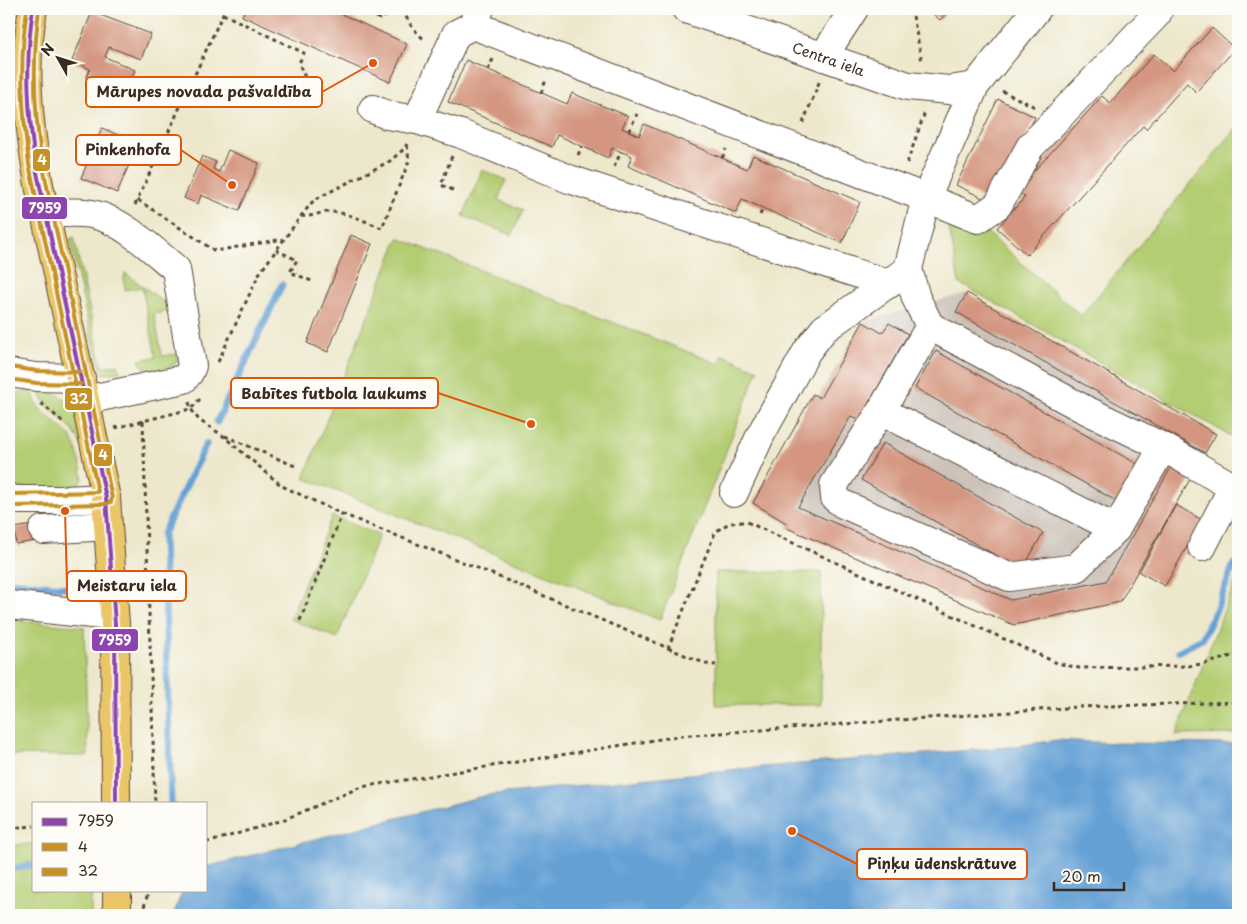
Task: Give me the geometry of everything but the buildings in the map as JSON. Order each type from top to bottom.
[{"type":"main road","points":[[33,9],[26,72],[31,139],[39,185],[106,498],[114,614],[116,802]]},
{"type":"main road","points":[[117,892],[117,915]]},
{"type":"street","name":"Centra iela","points":[[686,9],[908,86],[948,90],[986,88]]},
{"type":"street","points":[[826,58],[854,9]]},
{"type":"street","points":[[734,493],[761,434],[807,351],[824,329],[899,277],[926,198],[986,88],[1037,9]]},
{"type":"street","points":[[412,132],[456,34],[476,17],[794,147],[978,219],[998,205],[1030,147],[1157,14],[1159,9]]},
{"type":"street","points":[[372,109],[387,115],[412,132],[461,134],[569,179],[899,277],[916,298],[930,326],[1082,408],[1163,447],[1232,487],[1202,547]]},
{"type":"street","points":[[9,373],[83,389],[184,379],[192,366],[176,269],[122,228],[98,215],[87,213],[46,214]]},
{"type":"street","points":[[930,326],[881,411],[834,486],[835,498],[843,504],[1009,577],[1076,568],[1116,529],[1163,447]]},
{"type":"street","points":[[881,411],[1116,529]]},
{"type":"street","points":[[9,498],[14,500],[106,498]]},
{"type":"street","points":[[43,530],[108,526]]},
{"type":"street","points":[[9,605],[101,615],[114,614]]},
{"type":"path","points":[[122,228],[138,200],[225,9]]},
{"type":"path","points":[[363,9],[380,18],[397,9]]},
{"type":"path","points":[[403,9],[414,32],[430,44],[448,51]]},
{"type":"path","points":[[898,187],[926,109],[928,89],[912,11],[910,9]]},
{"type":"path","points":[[223,14],[304,53],[299,63],[306,80]]},
{"type":"path","points":[[794,147],[826,58]]},
{"type":"path","points":[[986,88],[1058,118]]},
{"type":"path","points":[[301,216],[306,217],[327,211],[341,213],[382,228],[409,161],[412,132]]},
{"type":"path","points":[[453,190],[441,185],[461,134]]},
{"type":"path","points":[[138,200],[215,251],[284,239]]},
{"type":"path","points":[[276,250],[297,260],[290,272],[314,282]]},
{"type":"path","points":[[184,379],[191,409],[199,420],[222,435],[282,486],[342,514],[471,565],[706,664],[716,665]]},
{"type":"path","points":[[143,422],[155,802]]},
{"type":"path","points":[[222,435],[296,466]]},
{"type":"path","points":[[299,623],[342,514]]},
{"type":"path","points":[[668,648],[714,533],[722,526],[732,522],[747,522],[1057,663],[1079,668],[1188,666],[1208,663],[1238,654]]},
{"type":"path","points":[[208,842],[283,820],[361,787],[679,736],[1079,708],[1238,702]]},
{"type":"path","points":[[9,828],[32,826]]},
{"type":"path","points":[[143,909],[148,892]]},
{"type":"shaded area","points":[[967,293],[1216,434],[1120,602],[1014,625],[787,528],[788,524],[753,503],[863,322]]},
{"type":"green space","points":[[1238,126],[1238,440],[959,283],[947,215],[979,225],[1081,316]]},
{"type":"green space","points":[[482,170],[506,180],[498,200],[523,210],[512,235],[463,216]]},
{"type":"green space","points":[[74,237],[102,367],[118,364],[120,372],[103,374],[98,370],[70,239]]},
{"type":"green space","points":[[398,238],[719,364],[723,355],[758,370],[660,620],[304,478]]},
{"type":"green space","points":[[125,273],[169,306],[170,311],[154,314],[162,356],[177,354],[177,362],[167,369],[156,372],[151,371],[146,369],[139,360],[156,357],[142,287],[125,290]]},
{"type":"green space","points":[[40,390],[53,393],[62,398],[74,411],[78,419],[84,452],[75,433],[47,405],[41,396]]},
{"type":"green space","points":[[29,391],[33,393],[42,411],[68,434],[74,444],[83,479],[70,490],[9,487],[9,397],[20,392]]},
{"type":"green space","points":[[332,516],[379,535],[337,638],[290,619]]},
{"type":"green space","points":[[716,572],[821,572],[821,705],[716,705]]},
{"type":"green space","points":[[1238,574],[1238,734],[1176,735]]},
{"type":"green space","points":[[9,620],[84,627],[88,756],[9,755]]},
{"type":"green space","points":[[32,844],[32,892],[91,892],[91,915],[9,915],[9,845]]},
{"type":"water","points":[[1057,740],[1115,743],[1238,744],[1238,915],[173,915],[182,892],[208,892],[208,866],[487,795],[738,769],[1009,747]]},
{"type":"waterway","points":[[217,422],[282,285]]},
{"type":"waterway","points":[[171,802],[163,534],[206,444]]},
{"type":"waterway","points":[[1179,651],[1202,639],[1217,608],[1234,564],[1238,563]]},
{"type":"waterway","points":[[9,582],[93,590]]},
{"type":"waterway","points":[[9,869],[32,865]]},
{"type":"transit line","name":"32","points":[[11,492],[15,494],[98,492],[29,164],[22,86],[27,9]]},
{"type":"transit line","name":"7959","points":[[33,9],[28,86],[35,163],[106,498],[115,624],[116,802]]},
{"type":"transit line","name":"4","points":[[9,505],[106,504],[111,502],[112,498],[42,162],[35,86],[35,48],[39,10]]},
{"type":"transit line","name":"32","points":[[10,367],[37,371],[81,372]]},
{"type":"transit line","name":"4","points":[[9,379],[36,383],[81,384]]},
{"type":"place","name":"Mārupes novada pašvaldība","points":[[373,63]]},
{"type":"place","name":"Pinkenhofa","points":[[232,185]]},
{"type":"place","name":"Babītes futbola laukums","points":[[531,424]]},
{"type":"place","name":"Meistaru iela","points":[[65,511]]},
{"type":"place","name":"Piņķu ūdenskrātuve","points":[[792,831]]}]
